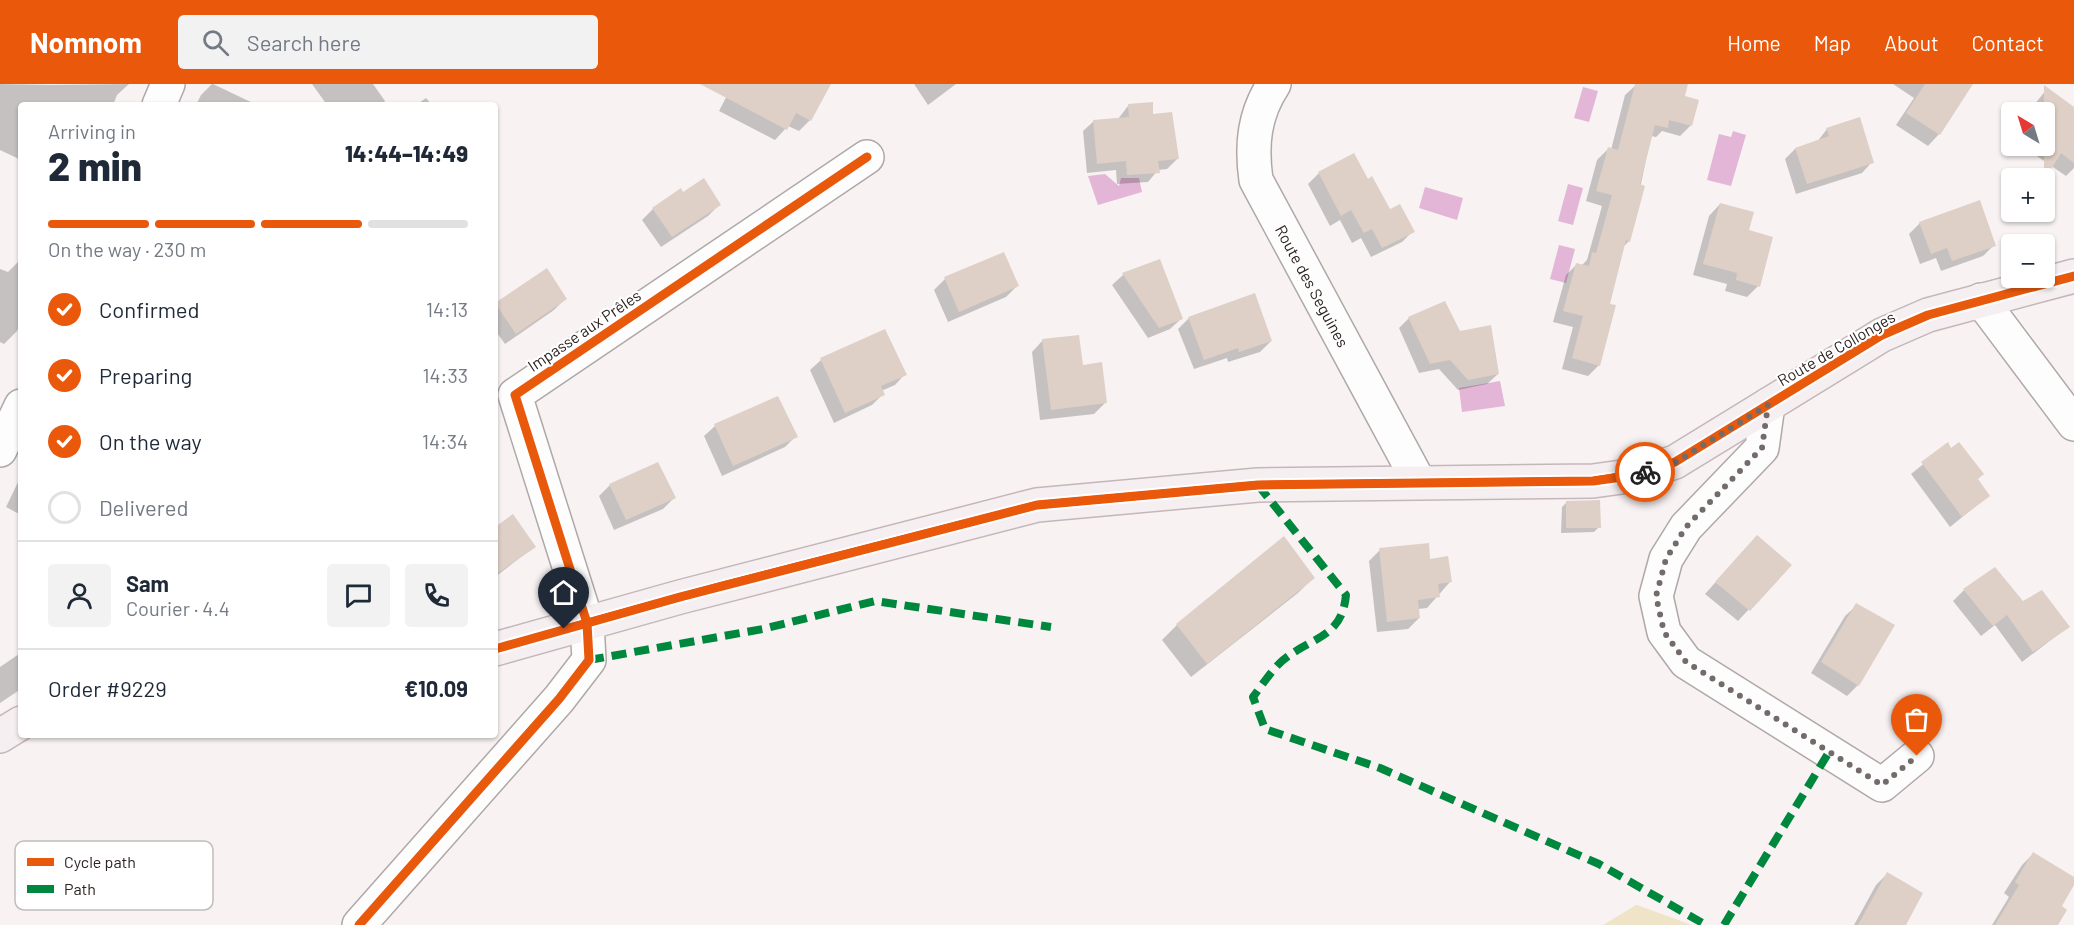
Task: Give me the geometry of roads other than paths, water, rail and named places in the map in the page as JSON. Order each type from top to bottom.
[{"type":"main road","name":"Route de Collonges","points":[[498,648],[1037,505],[1258,485],[1593,481],[1636,475],[1676,462],[1882,335],[1928,315],[2074,276]]},
{"type":"main road","points":[[0,736],[18,725]]},
{"type":"street","points":[[160,102],[168,84]]},
{"type":"street","name":"Route des Seguines","points":[[1274,84],[1254,127],[1252,154],[1256,180],[1419,482]]},
{"type":"street","name":"Impasse aux Prêles","points":[[359,925],[560,699],[589,660],[587,623],[505,401],[867,157]]},
{"type":"street","points":[[1981,300],[2074,424]]},
{"type":"street","points":[[1768,405],[1762,448],[1686,527],[1666,559],[1656,596],[1664,632],[1686,662],[1882,785],[1917,756]]},
{"type":"street","points":[[0,450],[18,412]]}]
